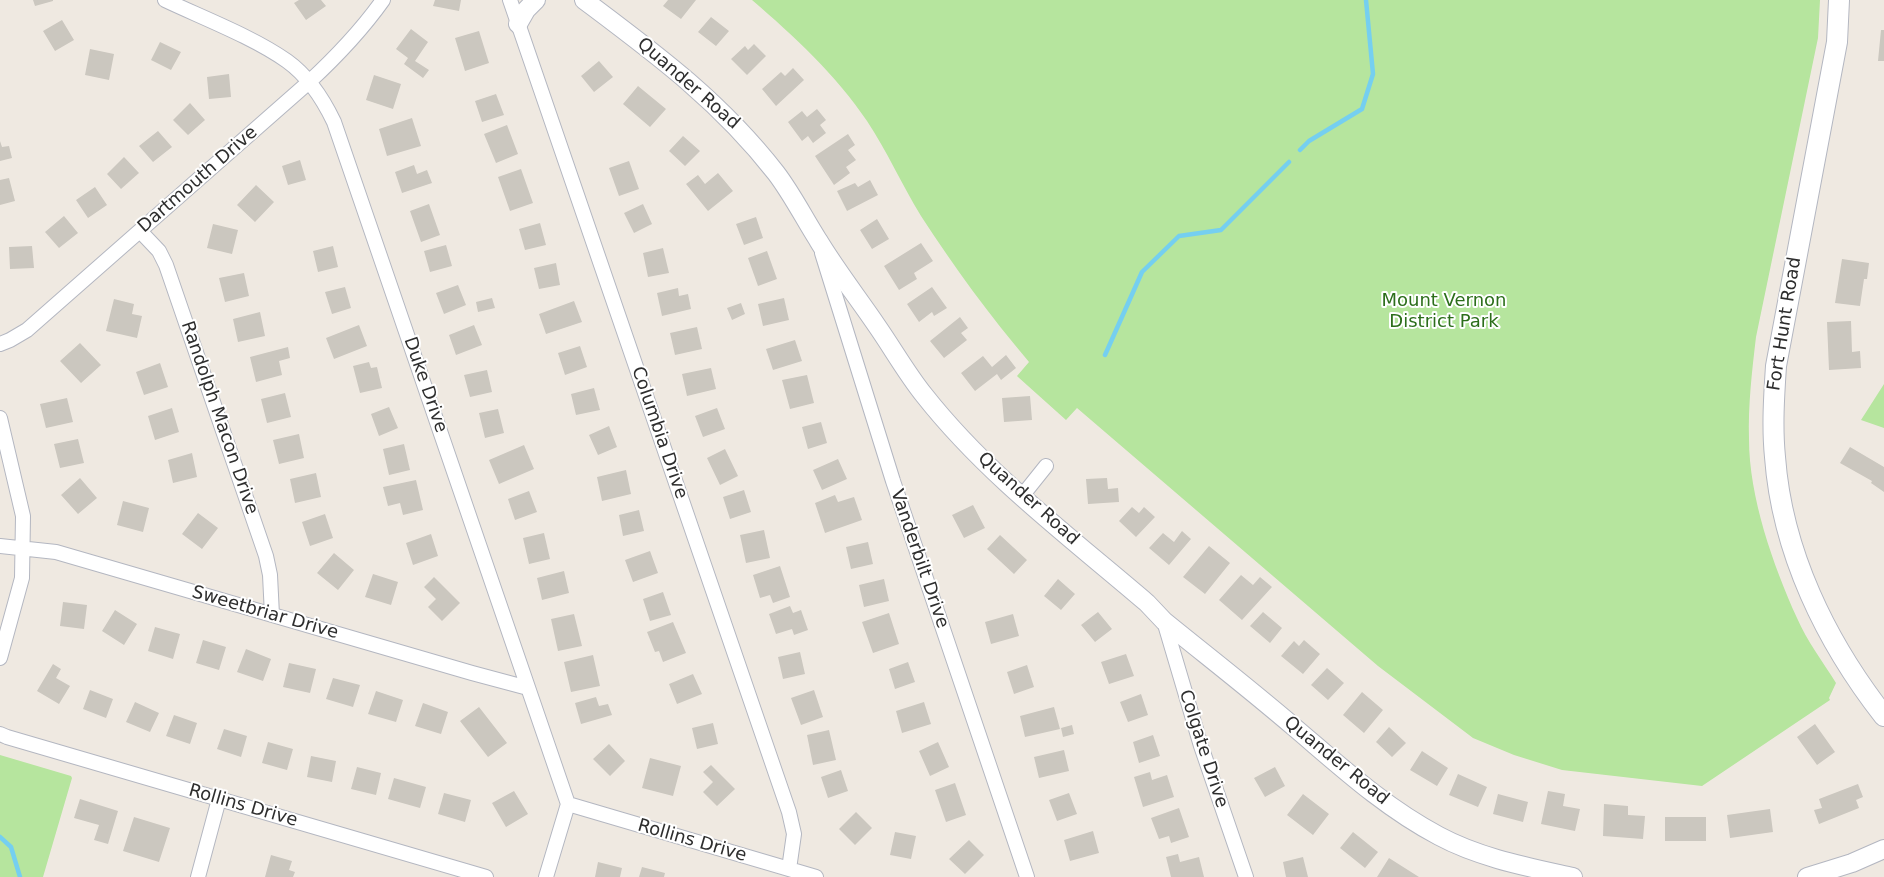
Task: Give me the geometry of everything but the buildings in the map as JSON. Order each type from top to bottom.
[{"type":"main road","name":"Fort Hunt Road","points":[[1840,0],[1837,42],[1776,366],[1773,416],[1775,459],[1782,511],[1808,590],[1856,678],[1884,716]]},
{"type":"street","name":"Duke Drive","points":[[165,0],[265,48],[288,62],[309,82],[325,103],[334,122],[568,804]]},
{"type":"street","name":"Dartmouth Drive","points":[[0,344],[27,330],[309,82],[337,56],[366,24],[382,0]]},
{"type":"street","name":"Columbia Drive","points":[[510,0],[789,812],[794,834],[788,869]]},
{"type":"street","points":[[518,24],[526,10],[536,0]]},
{"type":"street","name":"Quander Road","points":[[584,0],[652,51],[712,100],[740,130],[795,199],[818,240],[922,394],[948,425],[998,476],[1147,603],[1164,621],[1293,726],[1370,792],[1440,837],[1480,853],[1573,877]]},
{"type":"street","name":"Randolph Macon Drive","points":[[140,231],[159,251],[166,265],[247,499],[266,556],[270,575],[272,615]]},
{"type":"street","name":"Vanderbilt Drive","points":[[818,240],[893,481],[1027,877]]},
{"type":"street","points":[[0,418],[22,508],[20,586],[1,654]]},
{"type":"street","points":[[1022,496],[1046,466]]},
{"type":"street","name":"Sweetbriar Drive","points":[[0,546],[56,552],[528,688]]},
{"type":"street","name":"Colgate Drive","points":[[1164,621],[1201,746],[1246,877]]},
{"type":"street","name":"Rollins Drive","points":[[0,734],[486,877]]},
{"type":"street","points":[[198,877],[219,799]]},
{"type":"street","points":[[546,877],[568,804]]},
{"type":"street","name":"Rollins Drive","points":[[568,804],[816,877]]},
{"type":"street","points":[[1807,877],[1852,863],[1884,849]]},
{"type":"green space","name":"Mount Vernon District Park","points":[[752,0],[1820,0],[1818,38],[1756,337],[1750,401],[1749,439],[1753,484],[1771,553],[1801,627],[1836,683],[1829,698],[1830,700],[1702,786],[1562,770],[1514,755],[1473,738],[1378,666],[1077,408],[1066,420],[1017,376],[1029,362],[986,309],[921,216],[867,121],[842,88],[814,57]]},
{"type":"green space","points":[[1884,384],[1884,428],[1861,420]]},
{"type":"green space","points":[[0,755],[71,776],[72,778],[43,877],[0,877]]},
{"type":"waterway","points":[[1300,150],[1309,141],[1362,109],[1373,74],[1366,0]]},
{"type":"waterway","points":[[1105,355],[1142,272],[1179,236],[1221,230],[1289,162]]},
{"type":"waterway","points":[[0,837],[11,847],[20,877]]}]
